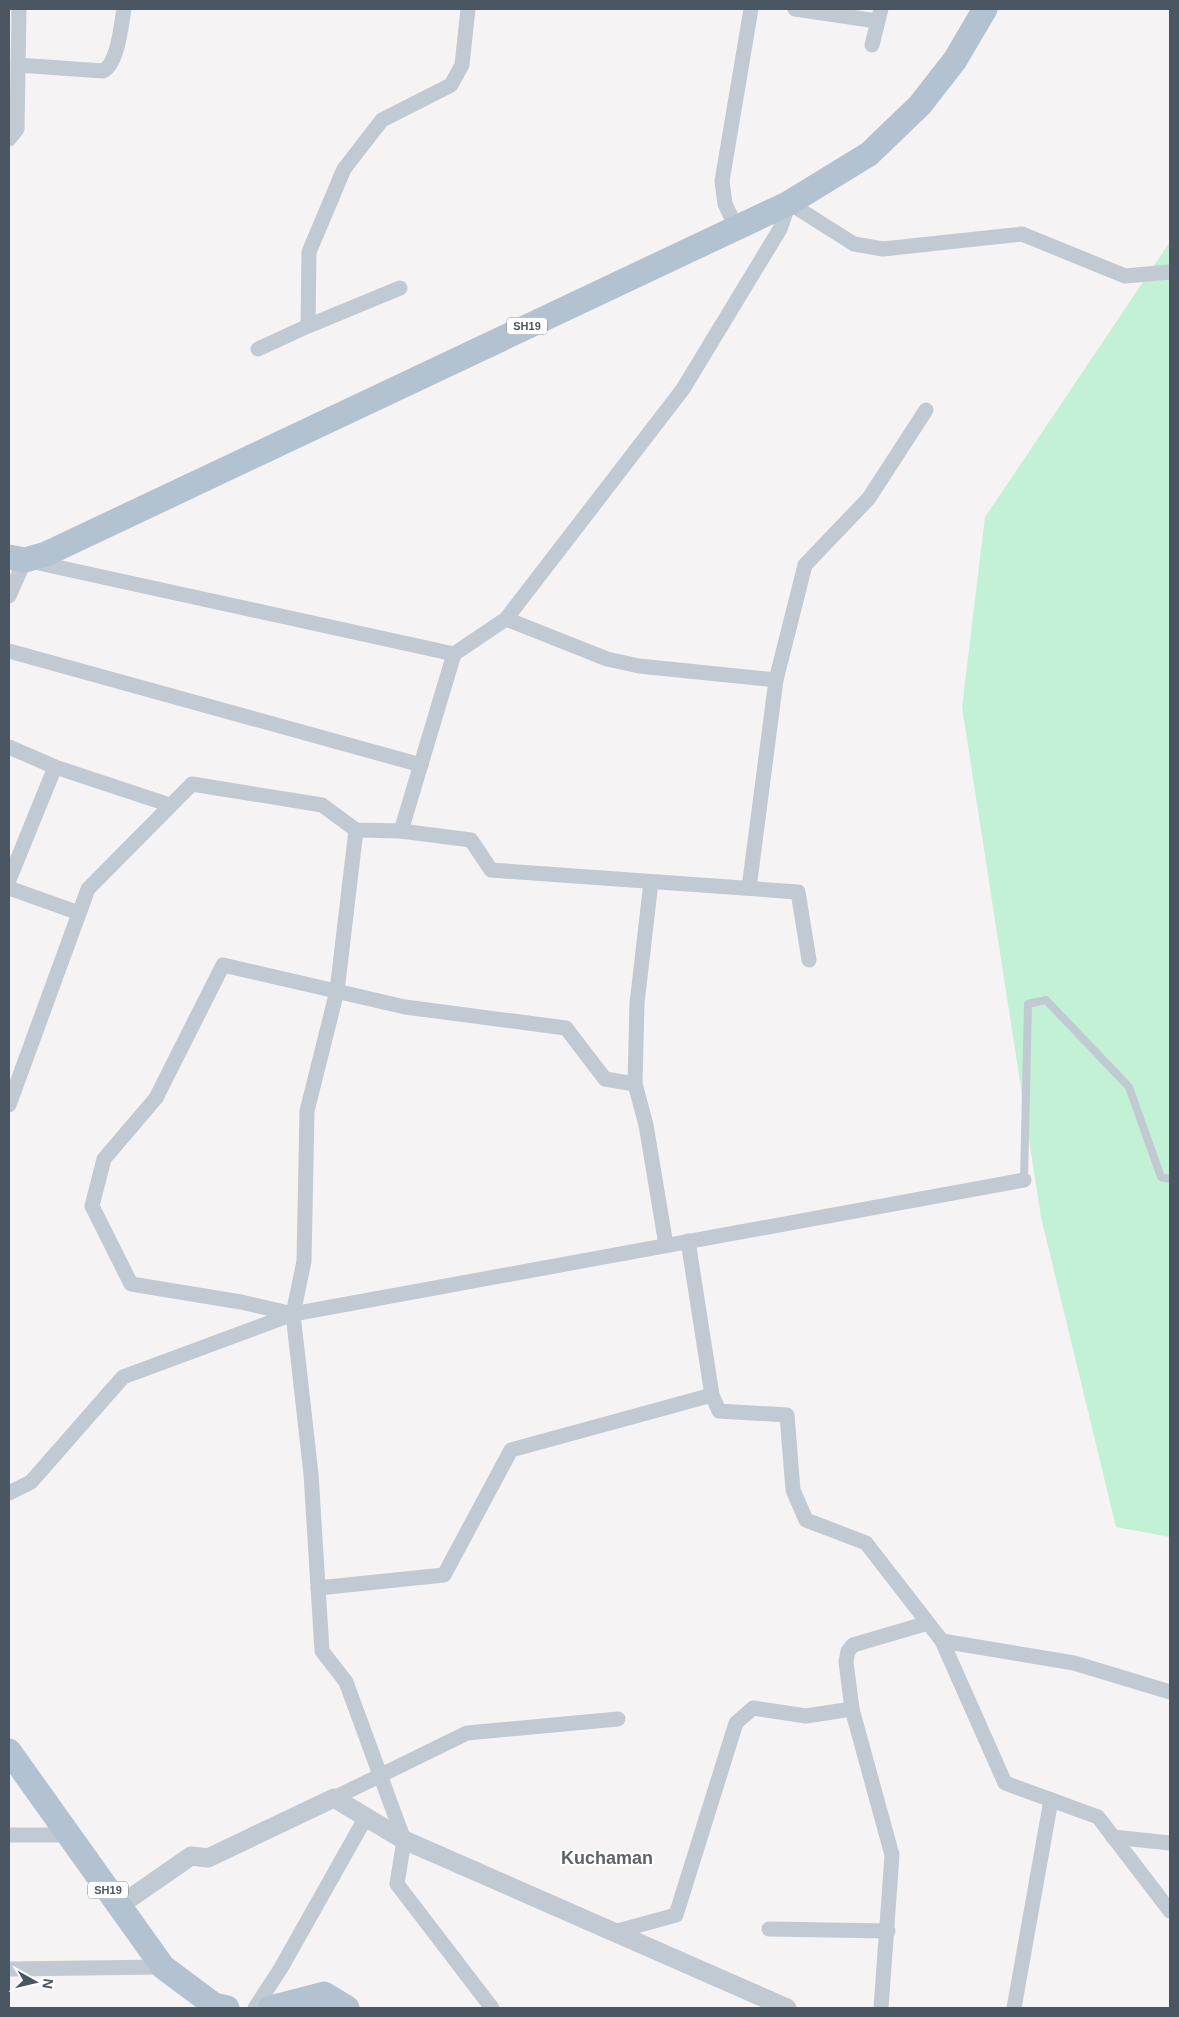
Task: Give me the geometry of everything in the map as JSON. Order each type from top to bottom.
[{"type":"main road","name":"SH19","points":[[17,558],[46,554],[789,203],[869,154],[920,105],[955,60],[985,9]]},
{"type":"main road","name":"SH19","points":[[10,1754],[163,1967],[214,2005],[227,2008]]},
{"type":"main road","points":[[270,2008],[324,1994],[347,2008]]},
{"type":"street","points":[[9,139],[17,129],[19,9]]},
{"type":"street","points":[[18,65],[103,71],[109,68],[117,47],[124,9]]},
{"type":"street","points":[[308,326],[309,252],[344,169],[382,120],[450,86],[462,65],[468,9]]},
{"type":"street","points":[[736,227],[725,204],[722,181],[751,9]]},
{"type":"street","points":[[795,9],[879,15],[872,45]]},
{"type":"street","points":[[401,831],[454,654],[506,619],[683,389],[780,229],[789,203],[854,244],[883,249],[1022,234],[1125,276],[1170,272]]},
{"type":"street","points":[[258,349],[400,288]]},
{"type":"street","points":[[749,888],[776,680],[804,565],[869,498],[926,410]]},
{"type":"street","points":[[9,596],[17,558],[454,654]]},
{"type":"street","points":[[506,619],[607,659],[631,664],[776,680]]},
{"type":"street","points":[[9,651],[421,765]]},
{"type":"street","points":[[9,747],[55,767],[170,805]]},
{"type":"street","points":[[9,880],[55,767]]},
{"type":"street","points":[[9,1106],[88,889],[192,784],[322,805],[356,830],[401,831],[472,840],[491,870],[798,892],[809,960]]},
{"type":"street","points":[[356,830],[337,991],[307,1111],[304,1261],[294,1314],[310,1474],[322,1651],[346,1682],[404,1840],[397,1884],[492,2008]]},
{"type":"street","points":[[652,882],[637,1003],[635,1084],[646,1126],[666,1245]]},
{"type":"street","points":[[9,888],[79,913]]},
{"type":"street","points":[[294,1314],[242,1302],[131,1284],[92,1206],[104,1159],[156,1098],[223,965],[405,1006],[566,1028],[605,1080],[635,1084]]},
{"type":"street","points":[[9,1493],[31,1482],[124,1377],[294,1314],[1024,1180]]},
{"type":"street","points":[[688,1241],[712,1395],[718,1411],[787,1415],[793,1490],[806,1520],[866,1543],[942,1641],[1005,1783],[1098,1817],[1170,1911]]},
{"type":"street","points":[[318,1588],[444,1575],[511,1450],[712,1395]]},
{"type":"street","points":[[881,2008],[892,1855],[852,1708],[846,1662],[848,1651],[853,1645],[928,1624]]},
{"type":"street","points":[[942,1641],[1074,1663],[1170,1692]]},
{"type":"street","points":[[614,1932],[676,1915],[736,1723],[753,1708],[806,1716],[852,1708]]},
{"type":"street","points":[[119,1906],[191,1856],[208,1858],[467,1733],[618,1720]]},
{"type":"street","points":[[334,1798],[404,1840],[787,2008]]},
{"type":"street","points":[[1014,2008],[1051,1800]]},
{"type":"street","points":[[255,2008],[281,1968],[366,1817]]},
{"type":"street","points":[[9,1835],[68,1835]]},
{"type":"street","points":[[1113,1837],[1170,1843]]},
{"type":"street","points":[[769,1929],[888,1931]]},
{"type":"street","points":[[9,1969],[163,1967]]},
{"type":"lane","points":[[1024,1180],[1028,1004],[1046,1000],[1129,1087],[1161,1177],[1170,1179]]},
{"type":"green space","points":[[1170,242],[1170,1537],[1116,1527],[1041,1217],[962,707],[985,517]]},
{"type":"district","name":"Kuchaman","points":[[607,1858]]}]
